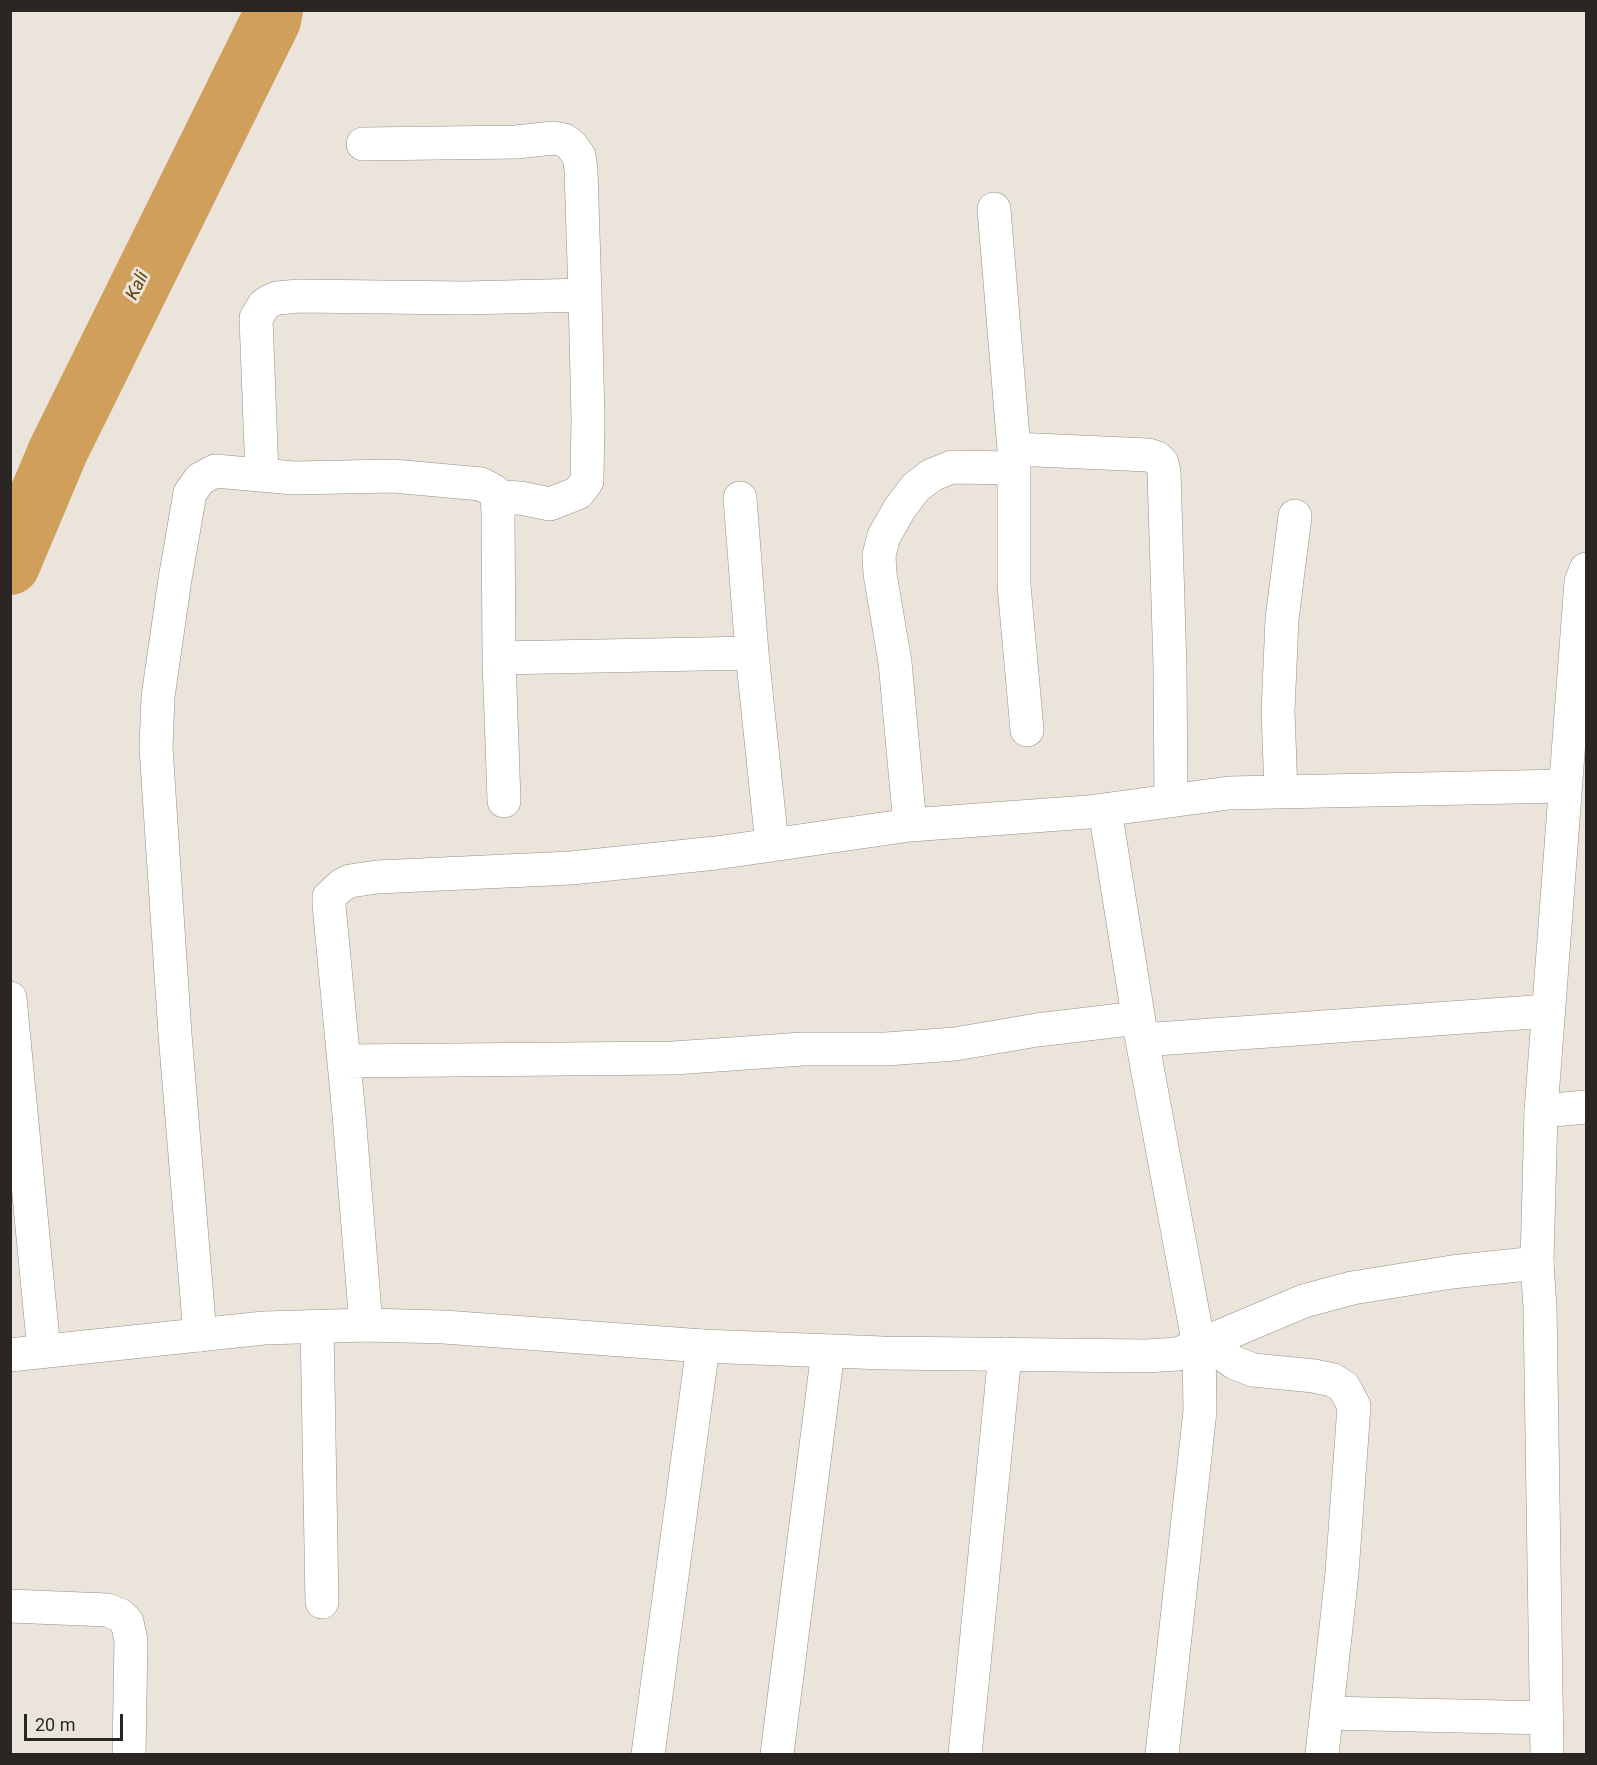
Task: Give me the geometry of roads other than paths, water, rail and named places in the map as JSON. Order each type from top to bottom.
[{"type":"street","points":[[363,144],[564,140],[579,156],[588,418],[585,486],[573,496],[550,504],[520,498],[497,497]]},
{"type":"street","points":[[994,209],[1014,458],[1014,585],[1027,730]]},
{"type":"street","points":[[262,475],[256,318],[264,305],[270,301],[299,296],[465,298],[585,295]]},
{"type":"street","points":[[910,825],[895,662],[880,574],[879,555],[885,536],[900,508],[916,487],[933,475],[952,467],[1014,458],[1148,455],[1157,458],[1162,463],[1170,667],[1171,801]]},
{"type":"street","points":[[200,1335],[175,1034],[156,748],[158,697],[175,579],[192,489],[200,479],[215,471],[294,478],[393,476],[481,484],[490,487],[497,497],[504,801]]},
{"type":"street","points":[[740,498],[752,653],[772,845]]},
{"type":"street","points":[[1281,792],[1278,711],[1282,619],[1295,516]]},
{"type":"street","points":[[1547,1755],[1540,1319],[1537,1263],[1540,1111],[1581,582],[1587,569]]},
{"type":"street","points":[[499,658],[752,653]]},
{"type":"street","points":[[366,1325],[329,905],[329,897],[336,888],[342,885],[351,881],[377,877],[572,868],[716,853],[910,825],[1105,810],[1229,793],[1565,786]]},
{"type":"street","points":[[1105,810],[1140,1029],[1203,1345],[1200,1412],[1162,1755]]},
{"type":"street","points":[[10,998],[15,1092],[44,1351]]},
{"type":"street","points":[[344,1061],[674,1058],[804,1049],[886,1049],[955,1044],[1037,1030],[1140,1029],[1548,1011]]},
{"type":"street","points":[[1540,1111],[1587,1107]]},
{"type":"street","points":[[10,1355],[264,1328],[366,1325],[456,1328],[704,1346],[828,1351],[1146,1356],[1178,1354],[1304,1301],[1352,1288],[1452,1272],[1537,1263]]},
{"type":"street","points":[[317,1326],[322,1602]]},
{"type":"street","points":[[1203,1345],[1252,1370],[1333,1380],[1344,1388],[1354,1406],[1342,1573],[1322,1755]]},
{"type":"street","points":[[648,1755],[704,1346]]},
{"type":"street","points":[[777,1755],[828,1351]]},
{"type":"street","points":[[965,1755],[1005,1354]]},
{"type":"street","points":[[10,1606],[107,1610],[120,1615],[127,1622],[131,1640],[129,1755]]},
{"type":"street","points":[[1326,1713],[1547,1718]]},
{"type":"waterway","name":"Kali","points":[[10,565],[58,451],[271,20],[273,10]]}]
